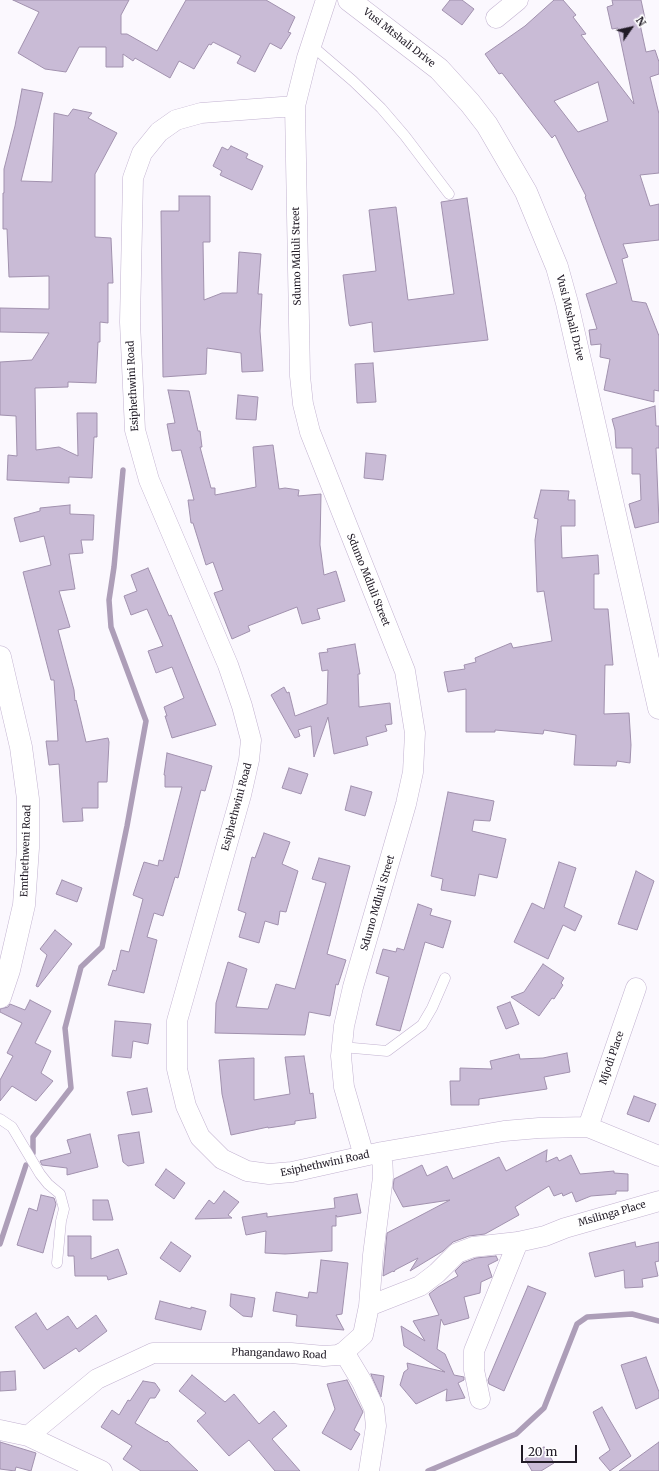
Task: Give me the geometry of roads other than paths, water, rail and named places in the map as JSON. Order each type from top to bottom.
[{"type":"street","name":"Sdumo Mdluli Street","points":[[326,0],[311,45],[295,106],[300,369],[303,404],[310,432],[405,671],[415,733],[413,772],[406,804],[353,987],[344,1026],[342,1047],[344,1087],[373,1154]]},
{"type":"street","name":"Vusi Mtshali Drive","points":[[349,0],[439,69],[470,102],[487,125],[526,192],[557,267],[567,303],[659,708]]},
{"type":"street","points":[[496,18],[518,0]]},
{"type":"street","name":"Esiphethwini Road","points":[[295,106],[201,113],[176,120],[159,132],[142,152],[133,178],[130,322],[134,430],[149,480],[228,664],[242,706],[250,740],[249,760],[241,795],[177,1021],[177,1069],[186,1106],[200,1137],[222,1159],[247,1171],[269,1174],[292,1172],[373,1154],[504,1131],[588,1127],[659,1156]]},
{"type":"street","name":"Emthethweni Road","points":[[0,657],[21,747],[28,799],[28,848],[24,905],[9,970],[0,997]]},
{"type":"street","name":"Mjodi Place","points":[[588,1127],[636,988]]},
{"type":"street","points":[[369,1471],[376,1426],[374,1408],[362,1382],[344,1352],[363,1335],[368,1306],[383,1178],[373,1154]]},
{"type":"street","name":"Msilinga Place","points":[[368,1306],[420,1286],[437,1273],[457,1253],[489,1244],[518,1242],[545,1236],[566,1228],[659,1201]]},
{"type":"street","points":[[480,1399],[474,1370],[474,1351],[518,1242]]},
{"type":"street","name":"Phangandawo Road","points":[[28,1436],[97,1379],[132,1361],[153,1353],[291,1353],[324,1356],[338,1355],[344,1352]]},
{"type":"street","points":[[0,1430],[28,1436],[102,1471]]},
{"type":"lane","points":[[311,45],[342,71],[381,108],[450,194]]},
{"type":"lane","points":[[342,1047],[387,1051],[422,1024],[445,978]]},
{"type":"lane","points":[[0,1119],[12,1127],[40,1174],[48,1184],[60,1194],[64,1209],[61,1221],[57,1264]]},
{"type":"waterway","points":[[33,1153],[33,1137],[71,1088],[65,1028],[81,967],[102,947],[127,826],[146,721],[111,627],[109,600],[114,567],[123,470]]},
{"type":"waterway","points":[[0,1244],[26,1165]]},
{"type":"waterway","points":[[428,1471],[516,1434],[544,1408],[577,1324],[587,1317],[632,1314],[659,1321]]}]
